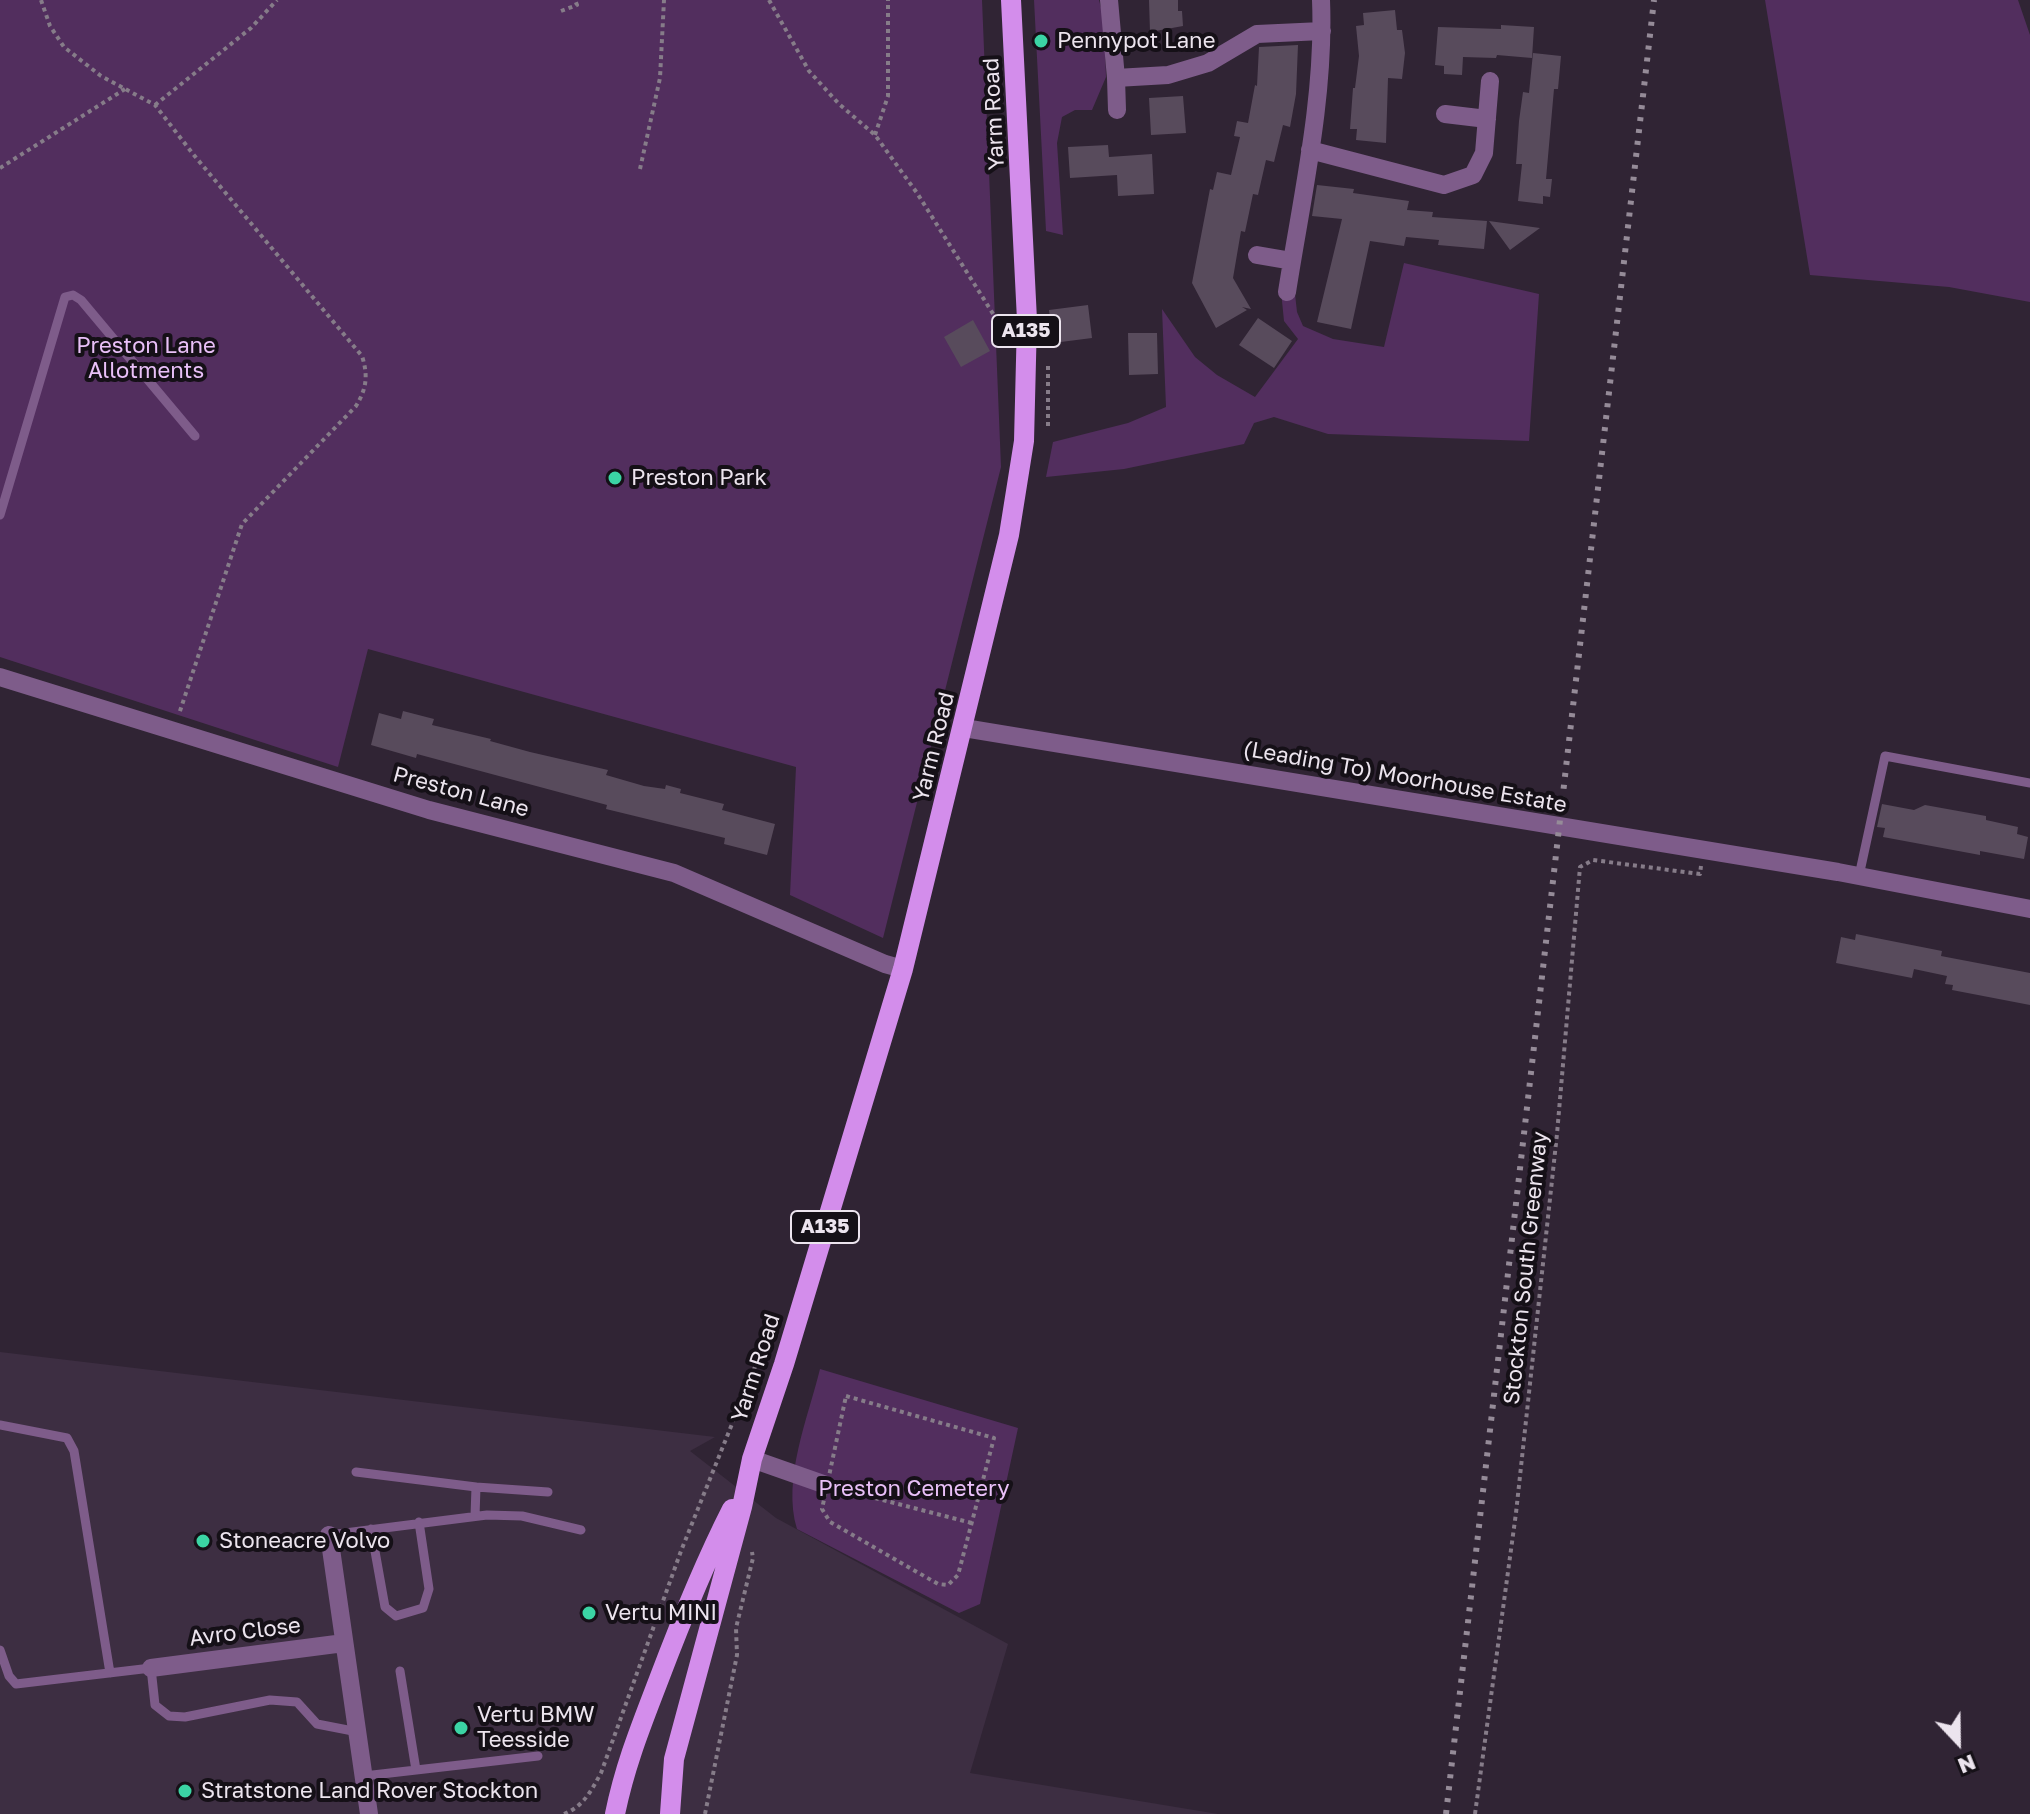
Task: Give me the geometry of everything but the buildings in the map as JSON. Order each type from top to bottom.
[{"type":"main road","name":"Yarm Road","points":[[745,1483],[903,969],[1009,535],[1024,441],[1027,320],[1011,0]]},
{"type":"main road","name":"A135","points":[[615,1814],[624,1771],[688,1604],[706,1560],[745,1483]]},
{"type":"main road","name":"A135","points":[[670,1814],[674,1759],[742,1507],[745,1483]]},
{"type":"street","points":[[1109,0],[1117,110]]},
{"type":"street","points":[[1287,292],[1310,150],[1322,31],[1321,0]]},
{"type":"street","points":[[1116,78],[1168,75],[1208,63],[1257,34],[1322,31]]},
{"type":"street","points":[[1310,150],[1444,185],[1473,175],[1484,153],[1490,81]]},
{"type":"street","points":[[1445,114],[1487,119]]},
{"type":"street","points":[[1257,255],[1292,261]]},
{"type":"street","name":"Preston Lane","points":[[0,677],[429,810],[674,873],[903,969]]},
{"type":"street","name":"(Leading To) Moorhouse Estate","points":[[964,728],[1838,872],[2030,909]]},
{"type":"street","points":[[752,1459],[826,1485]]},
{"type":"street","points":[[329,1535],[369,1814]]},
{"type":"street","name":"Avro Close","points":[[151,1668],[344,1643]]},
{"type":"lane","points":[[0,515],[65,297],[73,295],[81,300],[195,436]]},
{"type":"lane","points":[[1859,876],[1885,756],[2030,783]]},
{"type":"lane","points":[[0,1425],[67,1438],[74,1451],[110,1673]]},
{"type":"lane","points":[[356,1472],[476,1487],[548,1492]]},
{"type":"lane","points":[[475,1516],[476,1487]]},
{"type":"lane","points":[[329,1535],[475,1516],[522,1516],[581,1530]]},
{"type":"lane","points":[[371,1529],[385,1607],[396,1616],[423,1608],[427,1600],[429,1589],[419,1522]]},
{"type":"lane","points":[[0,1650],[9,1676],[16,1684],[151,1668],[155,1705],[169,1716],[185,1717],[270,1700],[297,1702],[317,1724],[358,1732]]},
{"type":"lane","points":[[400,1671],[416,1770]]},
{"type":"lane","points":[[364,1776],[538,1756]]},
{"type":"path","points":[[41,0],[50,26],[64,47],[101,76],[155,105],[362,356],[367,373],[363,394],[356,406],[242,524],[174,732]]},
{"type":"path","points":[[155,105],[251,28],[277,0]]},
{"type":"path","points":[[561,11],[577,5],[575,0]]},
{"type":"path","points":[[640,169],[660,78],[664,0]]},
{"type":"path","points":[[769,0],[809,71],[839,104],[875,135],[917,193],[1008,338]]},
{"type":"path","points":[[875,135],[888,96],[888,0]]},
{"type":"path","points":[[0,168],[125,89]]},
{"type":"path","name":"Stockton South Greenway","points":[[1475,1814],[1516,1513],[1557,1134],[1580,867],[1593,860],[1700,874],[1705,852]]},
{"type":"path","points":[[564,1814],[576,1809],[586,1799],[601,1773],[681,1551],[778,1311]]},
{"type":"path","points":[[846,1396],[994,1438],[958,1575],[948,1585],[938,1584],[830,1522],[822,1509],[826,1485],[846,1396]]},
{"type":"path","points":[[826,1485],[972,1523]]},
{"type":"path","points":[[705,1814],[737,1655],[736,1628],[750,1569]]},
{"type":"shaded area","points":[[0,1352],[715,1437],[690,1451],[776,1518],[1008,1644],[970,1773],[1218,1814],[0,1814]]},
{"type":"green space","name":"Preston Park","points":[[0,0],[982,0],[1001,467],[883,938],[790,895],[796,767],[368,649],[338,767],[0,657]]},
{"type":"green space","points":[[1034,0],[1099,0],[1104,19],[1106,77],[1092,110],[1075,110],[1062,117],[1057,143],[1063,235],[1046,231]]},
{"type":"green space","points":[[1765,0],[2018,0],[2030,35],[2030,302],[1949,287],[1810,275]]},
{"type":"green space","points":[[1404,263],[1539,294],[1529,441],[1328,434],[1274,417],[1254,423],[1244,444],[1124,469],[1046,477],[1053,442],[1128,423],[1166,407],[1162,309],[1195,357],[1217,375],[1255,397],[1298,339],[1284,321],[1281,291],[1295,294],[1297,312],[1303,326],[1333,339],[1384,347]]},
{"type":"green space","name":"Preston Cemetery","points":[[820,1369],[1018,1428],[980,1604],[959,1613],[797,1529],[793,1510],[795,1469]]},
{"type":"railway","points":[[1446,1814],[1654,0]]},
{"type":"place","name":"Pennypot Lane","points":[[1041,41]]},
{"type":"place","name":"Preston Park","points":[[615,478]]},
{"type":"place","name":"Stoneacre Volvo","points":[[203,1541]]},
{"type":"place","name":"Vertu MINI","points":[[589,1613]]},
{"type":"place","name":"Vertu BMW Teesside","points":[[461,1728]]},
{"type":"place","name":"Stratstone Land Rover Stockton","points":[[185,1791]]},
{"type":"park label","name":"Preston Lane Allotments","points":[[146,358]]}]
